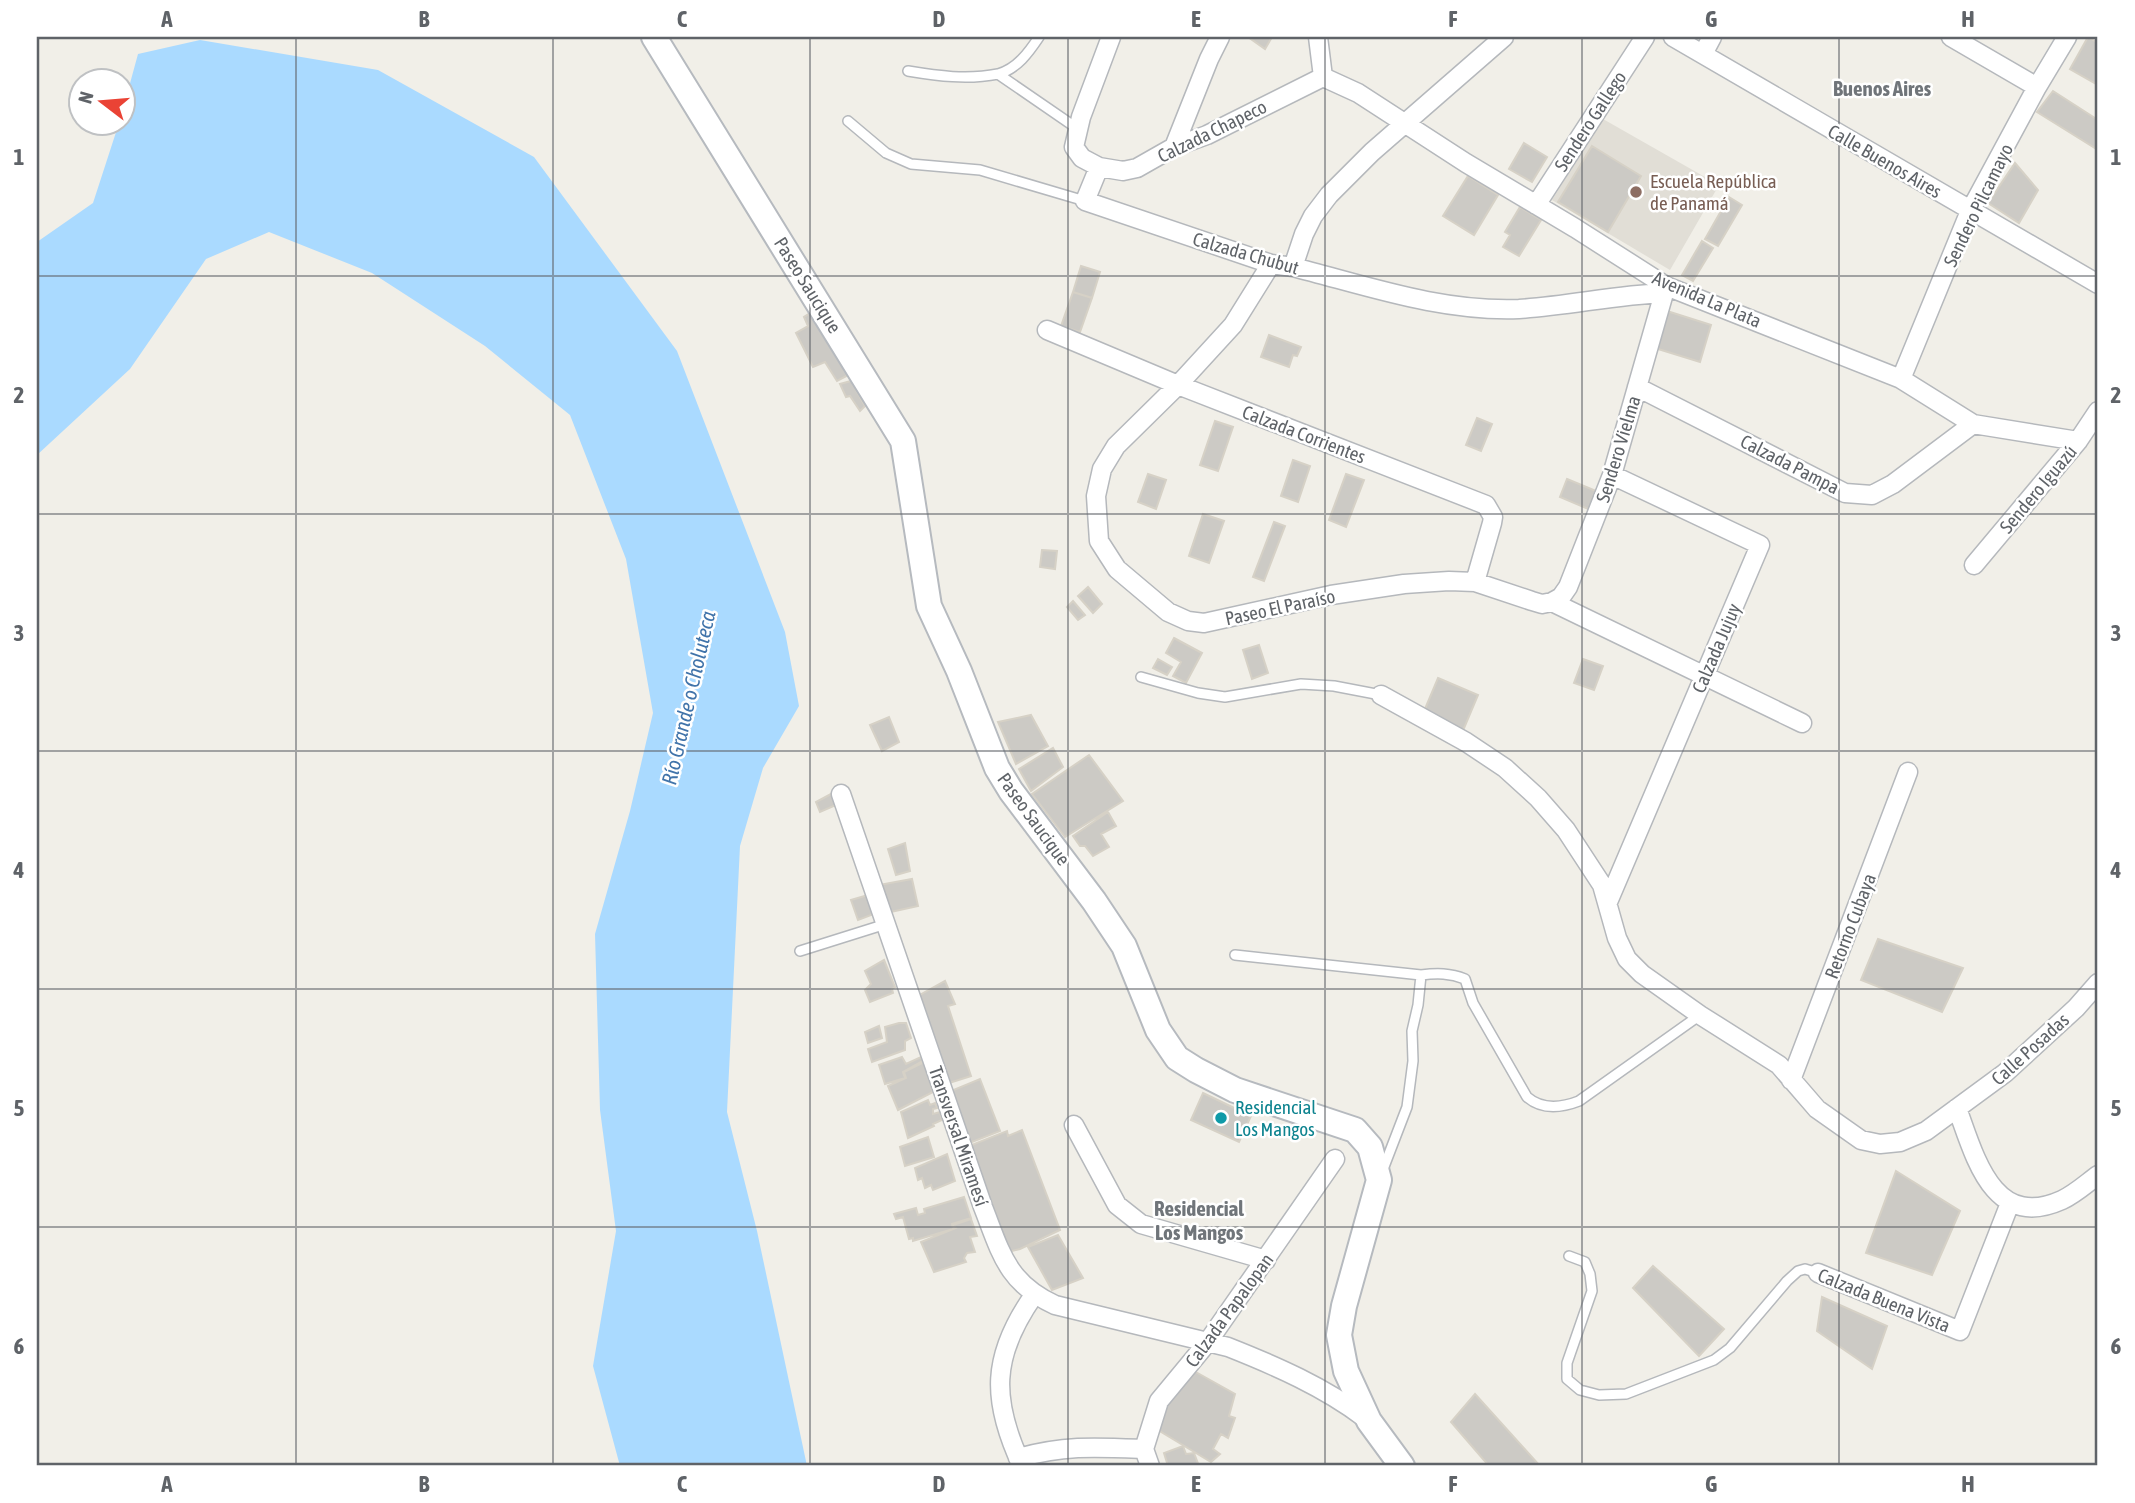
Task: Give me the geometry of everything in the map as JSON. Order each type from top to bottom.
[{"type":"street","name":"Paseo Saucique","points":[[654,37],[903,441],[929,606],[959,671],[998,768],[1011,791],[1094,901],[1124,946],[1158,1030],[1177,1058],[1235,1090],[1355,1130],[1370,1147],[1379,1180]]},
{"type":"street","points":[[1085,201],[1099,167],[1082,158],[1074,147],[1111,37]]},
{"type":"street","points":[[1174,147],[1220,37]]},
{"type":"street","points":[[1318,37],[1323,77]]},
{"type":"street","points":[[1293,267],[1313,216],[1329,195],[1372,152],[1504,37]]},
{"type":"street","name":"Sendero Gallego","points":[[1536,205],[1645,37]]},
{"type":"street","name":"Calle Buenos Aires","points":[[1673,37],[2098,284]]},
{"type":"street","points":[[1703,54],[1712,37]]},
{"type":"street","points":[[1951,37],[2037,88]]},
{"type":"street","name":"Sendero Pilcamayo","points":[[1901,379],[1970,211],[2067,37]]},
{"type":"street","name":"Calzada Chapeco","points":[[1099,167],[1123,171],[1137,168],[1174,147],[1207,135],[1323,77]]},
{"type":"street","name":"Avenida La Plata","points":[[1323,77],[1358,93],[1665,289],[1901,379],[1973,424],[2078,442]]},
{"type":"street","name":"Calzada Chubut","points":[[1085,201],[1271,264],[1293,267],[1428,302],[1519,309],[1573,304],[1665,289]]},
{"type":"street","name":"Paseo El Paraíso","points":[[1271,264],[1233,325],[1178,385],[1116,446],[1102,469],[1096,496],[1099,541],[1117,569],[1168,612],[1188,621],[1204,623],[1331,595],[1404,584],[1475,582],[1542,604],[1552,602],[1802,723]]},
{"type":"street","name":"Sendero Vielma","points":[[1552,602],[1561,597],[1567,587],[1612,475],[1665,289]]},
{"type":"street","name":"Calzada Corrientes","points":[[1047,330],[1178,385],[1486,505],[1493,517],[1475,582]]},
{"type":"street","name":"Calzada Pampa","points":[[1637,387],[1845,493],[1872,495],[1893,484],[1973,424]]},
{"type":"street","name":"Sendero Iguazú","points":[[1974,565],[2078,442],[2098,411]]},
{"type":"street","name":"Calzada Jujuy","points":[[1608,902],[1760,545],[1612,475]]},
{"type":"street","name":"Calle Posadas","points":[[1381,695],[1466,742],[1505,768],[1530,790],[1566,830],[1602,885],[1617,938],[1627,959],[1642,975],[1779,1065],[1817,1109],[1861,1140],[1880,1144],[1900,1142],[1917,1135],[2005,1073],[2076,1008],[2098,984]]},
{"type":"street","name":"Retorno Cubaya","points":[[1791,1080],[1908,772]]},
{"type":"street","name":"Transversal Miramesí","points":[[841,794],[1003,1259],[1034,1296]]},
{"type":"street","points":[[1956,1108],[1976,1161],[1997,1194],[2010,1203],[2036,1207],[2062,1200],[2098,1175]]},
{"type":"street","points":[[1074,1125],[1117,1205],[1141,1224],[1266,1260]]},
{"type":"street","name":"Calzada Papalopan","points":[[1144,1449],[1158,1401],[1207,1343],[1335,1159]]},
{"type":"street","points":[[1379,1180],[1344,1306],[1339,1335],[1346,1371],[1369,1420],[1402,1466]]},
{"type":"street","name":"Calzada Buena Vista","points":[[1818,1273],[1960,1331],[2010,1203]]},
{"type":"street","points":[[1150,1466],[1144,1449],[1082,1447],[1049,1449],[1020,1462],[1005,1424],[999,1388],[1010,1334],[1034,1296],[1055,1305],[1228,1347],[1301,1379],[1369,1420]]},
{"type":"lane","points":[[908,71],[948,77],[998,74],[1027,55],[1039,37]]},
{"type":"lane","points":[[998,74],[1078,129]]},
{"type":"lane","name":"Calzada Chubut","points":[[848,121],[886,153],[911,164],[979,170],[1085,201]]},
{"type":"lane","points":[[1141,677],[1198,693],[1225,697],[1301,684],[1334,686],[1381,695]]},
{"type":"lane","points":[[800,951],[886,924]]},
{"type":"lane","points":[[1234,955],[1421,975],[1454,974],[1465,979],[1473,1003],[1527,1097],[1544,1106],[1565,1106],[1579,1101],[1700,1015]]},
{"type":"lane","points":[[1379,1180],[1407,1107],[1413,1061],[1412,1031],[1421,975]]},
{"type":"lane","name":"Calzada Buena Vista","points":[[1569,1255],[1585,1262],[1592,1291],[1569,1356],[1567,1379],[1580,1391],[1599,1395],[1626,1394],[1714,1360],[1730,1348],[1798,1271],[1805,1269],[1818,1273]]},
{"type":"shaded area","name":"Escuela República de Panamá","points":[[1603,119],[1719,185],[1670,270],[1552,200]]},
{"type":"water","name":"Río Grande o Choluteca","points":[[200,40],[378,70],[534,157],[677,351],[785,632],[799,706],[763,768],[740,846],[727,1112],[757,1231],[807,1466],[620,1466],[593,1366],[616,1231],[600,1110],[595,934],[630,811],[653,713],[626,559],[570,415],[485,346],[372,273],[269,232],[206,259],[130,369],[37,455],[37,242],[93,203],[115,136],[136,136],[135,66],[138,54]]},
{"type":"building","points":[[1248,37],[1272,37],[1265,49]]},
{"type":"building","points":[[2088,37],[2098,43],[2098,85],[2070,69]]},
{"type":"building","points":[[2053,91],[2098,120],[2098,150],[2037,112]]},
{"type":"building","points":[[1524,143],[1547,157],[1532,182],[1509,169]]},
{"type":"building","points":[[1592,146],[1641,176],[1608,232],[1558,202]]},
{"type":"building","points":[[2015,163],[2038,190],[2019,223],[1988,203]]},
{"type":"building","points":[[1468,176],[1498,195],[1474,235],[1443,216]]},
{"type":"building","points":[[1729,197],[1742,205],[1718,246],[1705,239]]},
{"type":"building","points":[[1520,207],[1541,220],[1519,256],[1503,247],[1510,235],[1505,232]]},
{"type":"building","points":[[1702,241],[1713,248],[1693,281],[1682,275]]},
{"type":"building","points":[[1081,266],[1100,272],[1092,298],[1073,292]]},
{"type":"building","points":[[1073,292],[1092,298],[1080,332],[1061,326]]},
{"type":"building","points":[[815,310],[854,372],[837,381],[825,362],[813,367],[796,333],[808,326],[804,317]]},
{"type":"building","points":[[1667,311],[1711,325],[1700,362],[1655,348]]},
{"type":"building","points":[[1269,335],[1301,347],[1297,356],[1293,355],[1289,367],[1261,357]]},
{"type":"building","points":[[851,381],[865,406],[860,411],[850,396],[846,397],[840,384]]},
{"type":"building","points":[[1477,418],[1492,424],[1481,451],[1466,445]]},
{"type":"building","points":[[1215,421],[1233,427],[1218,471],[1200,465]]},
{"type":"building","points":[[1293,460],[1310,466],[1298,502],[1281,496]]},
{"type":"building","points":[[1148,474],[1166,480],[1156,509],[1138,502]]},
{"type":"building","points":[[1346,474],[1364,480],[1346,527],[1329,520]]},
{"type":"building","points":[[1567,479],[1601,493],[1593,511],[1560,497]]},
{"type":"building","points":[[1203,514],[1224,521],[1209,563],[1189,556]]},
{"type":"building","points":[[1274,522],[1285,526],[1264,581],[1253,577]]},
{"type":"building","points":[[1042,550],[1057,551],[1055,569],[1040,567]]},
{"type":"building","points":[[1088,587],[1102,604],[1093,613],[1078,596]]},
{"type":"building","points":[[1073,601],[1085,615],[1078,620],[1067,607]]},
{"type":"building","points":[[1174,638],[1202,653],[1186,683],[1173,676],[1181,662],[1166,653]]},
{"type":"building","points":[[1259,645],[1268,673],[1252,679],[1243,650]]},
{"type":"building","points":[[1158,659],[1172,667],[1167,675],[1153,668]]},
{"type":"building","points":[[1583,659],[1603,666],[1594,690],[1574,683]]},
{"type":"building","points":[[1438,678],[1478,695],[1462,733],[1422,716]]},
{"type":"building","points":[[1031,715],[1048,746],[1016,764],[998,722]]},
{"type":"building","points":[[889,717],[899,742],[882,751],[870,725]]},
{"type":"building","points":[[1053,748],[1063,767],[1031,791],[1019,769]]},
{"type":"building","points":[[1089,755],[1123,801],[1065,837],[1032,794]]},
{"type":"building","points":[[831,794],[836,805],[820,812],[816,802]]},
{"type":"building","points":[[1108,812],[1116,826],[1101,834],[1109,847],[1093,856],[1085,846],[1080,846],[1073,836]]},
{"type":"building","points":[[905,843],[910,871],[896,875],[888,849]]},
{"type":"building","points":[[912,879],[918,906],[886,913],[879,885]]},
{"type":"building","points":[[868,895],[874,914],[858,920],[851,900]]},
{"type":"building","points":[[1878,939],[1963,968],[1942,1012],[1861,980]]},
{"type":"building","points":[[884,960],[895,987],[892,989],[893,993],[870,1002],[865,990],[871,984],[865,971]]},
{"type":"building","points":[[945,981],[955,1004],[948,1006],[971,1076],[946,1084],[918,996]]},
{"type":"building","points":[[906,1023],[911,1038],[905,1041],[905,1050],[872,1062],[868,1049],[887,1042],[885,1027]]},
{"type":"building","points":[[879,1026],[882,1038],[868,1043],[865,1032]]},
{"type":"building","points":[[902,1057],[906,1064],[921,1057],[923,1061],[903,1072],[905,1078],[885,1084],[879,1065]]},
{"type":"building","points":[[924,1062],[933,1092],[898,1110],[888,1086],[906,1078],[904,1072]]},
{"type":"building","points":[[980,1079],[1000,1131],[967,1144],[951,1091]]},
{"type":"building","name":"Residencial Los Mangos","points":[[1203,1093],[1251,1116],[1239,1142],[1191,1120]]},
{"type":"building","points":[[928,1100],[930,1105],[935,1103],[937,1108],[933,1109],[933,1114],[940,1112],[942,1120],[908,1138],[901,1112]]},
{"type":"building","points":[[1022,1130],[1060,1230],[1020,1249],[1003,1253],[969,1146],[1007,1131],[1008,1136]]},
{"type":"building","points":[[928,1137],[934,1157],[905,1166],[900,1147]]},
{"type":"building","points":[[947,1154],[955,1181],[933,1190],[931,1185],[925,1188],[922,1178],[918,1180],[915,1168]]},
{"type":"building","points":[[1896,1171],[1960,1211],[1932,1275],[1866,1253]]},
{"type":"building","points":[[964,1197],[971,1218],[952,1224],[953,1229],[913,1241],[913,1238],[909,1239],[903,1217],[896,1219],[894,1214],[916,1208],[918,1215],[925,1213],[924,1209]]},
{"type":"building","points":[[971,1219],[977,1236],[970,1237],[975,1252],[967,1253],[964,1258],[966,1262],[934,1272],[921,1242]]},
{"type":"building","points":[[1058,1235],[1083,1278],[1052,1290],[1028,1247]]},
{"type":"building","points":[[1653,1266],[1724,1329],[1699,1356],[1633,1288]]},
{"type":"building","points":[[1822,1297],[1887,1326],[1872,1369],[1817,1331]]},
{"type":"building","points":[[1194,1371],[1235,1394],[1229,1416],[1235,1418],[1228,1438],[1221,1434],[1213,1449],[1220,1454],[1211,1462],[1158,1430],[1164,1404]]},
{"type":"building","points":[[1475,1394],[1540,1466],[1489,1466],[1451,1422]]},
{"type":"building","points":[[1183,1446],[1186,1454],[1194,1453],[1199,1466],[1168,1466],[1164,1453]]},
{"type":"place","name":"Escuela República de Panamá","points":[[1636,192]]},
{"type":"place","name":"Residencial Los Mangos","points":[[1221,1118]]},
{"type":"district","name":"Buenos Aires","points":[[1882,89]]},
{"type":"district","name":"Residencial Los Mangos","points":[[1199,1221]]}]
